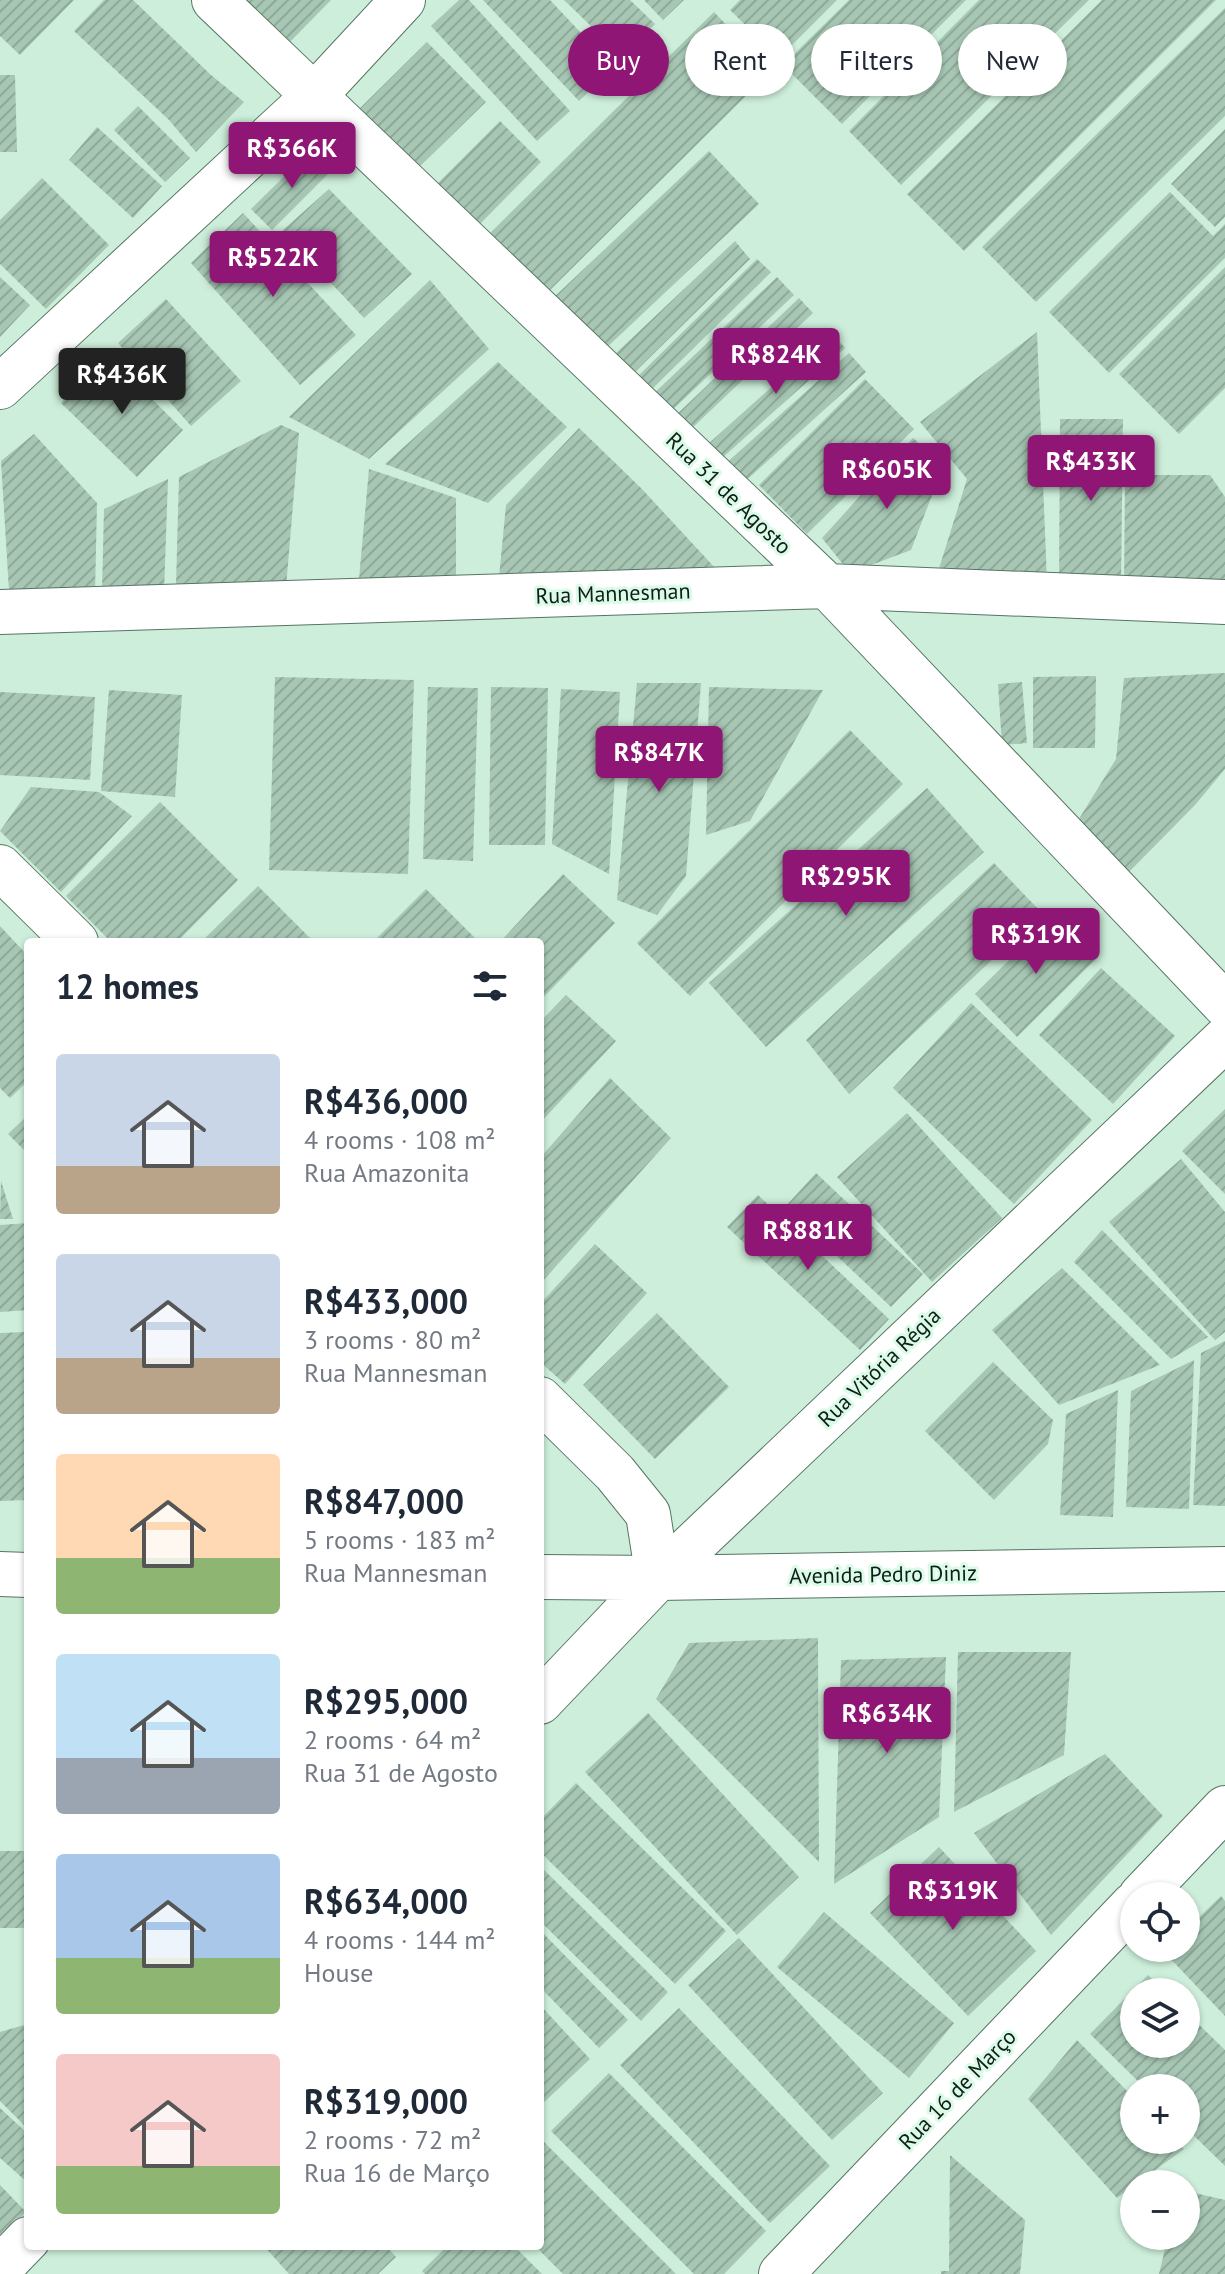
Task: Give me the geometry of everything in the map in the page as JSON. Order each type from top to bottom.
[{"type":"street","name":"Rua 31 de Agosto","points":[[214,0],[827,586],[1225,1005]]},
{"type":"street","points":[[0,387],[314,96],[403,0]]},
{"type":"street","name":"Rua Mannesman","points":[[0,612],[827,586],[1225,602]]},
{"type":"street","points":[[0,867],[72,938]]},
{"type":"street","name":"Rua Vitória Régia","points":[[544,1698],[658,1578],[1225,1039]]},
{"type":"street","points":[[544,1403],[615,1473],[648,1514],[658,1578]]},
{"type":"street","name":"Avenida Pedro Diniz","points":[[544,1577],[1225,1569]]},
{"type":"street","points":[[0,1574],[24,1575]]},
{"type":"street","points":[[1154,1882],[1225,1808]]},
{"type":"street","name":"Rua 16 de Março","points":[[781,2274],[1120,1919]]},
{"type":"street","points":[[0,2268],[24,2243]]},
{"type":"building","points":[[0,0],[74,0],[20,55],[0,36]]},
{"type":"building","points":[[104,0],[133,0],[211,75],[244,102],[196,152],[169,120],[74,31]]},
{"type":"building","points":[[242,0],[331,0],[286,46]]},
{"type":"building","points":[[459,0],[469,0],[570,111],[537,141],[431,26]]},
{"type":"building","points":[[483,0],[550,0],[573,24],[568,24],[568,89]]},
{"type":"building","points":[[564,0],[630,0],[655,24],[589,24]]},
{"type":"building","points":[[644,0],[684,0],[663,20]]},
{"type":"building","points":[[740,0],[837,0],[795,42],[795,24],[744,24],[730,10]]},
{"type":"building","points":[[849,0],[966,0],[942,24],[825,24]]},
{"type":"building","points":[[979,0],[1089,0],[1065,24],[958,24],[958,96],[991,96],[901,185],[849,131],[884,96],[942,96],[942,37]]},
{"type":"building","points":[[1102,0],[1216,0],[964,251],[907,194],[1006,96],[1067,96],[1067,35]]},
{"type":"building","points":[[1225,8],[1225,116],[1036,302],[982,247]]},
{"type":"building","points":[[714,12],[726,24],[702,24]]},
{"type":"building","points":[[811,37],[811,93],[795,77],[795,53]]},
{"type":"building","points":[[685,41],[685,96],[746,96],[542,298],[484,239],[629,96],[669,96],[669,56]]},
{"type":"building","points":[[427,42],[486,102],[413,173],[355,113]]},
{"type":"building","points":[[0,75],[15,75],[17,152],[0,152]]},
{"type":"building","points":[[814,96],[870,96],[842,124]]},
{"type":"building","points":[[138,106],[190,158],[165,182],[114,130]]},
{"type":"building","points":[[500,121],[541,162],[478,226],[437,184]]},
{"type":"building","points":[[97,127],[162,186],[133,218],[69,160]]},
{"type":"building","points":[[1225,129],[1225,217],[1215,227],[1171,184]]},
{"type":"building","points":[[312,149],[332,170],[272,230],[251,209]]},
{"type":"building","points":[[709,151],[759,204],[602,352],[552,299]]},
{"type":"building","points":[[42,178],[109,245],[46,309],[0,264],[0,220]]},
{"type":"building","points":[[329,189],[412,274],[364,318],[282,231]]},
{"type":"building","points":[[1170,192],[1213,236],[1225,224],[1225,258],[1109,373],[1049,312]]},
{"type":"building","points":[[243,213],[356,335],[300,385],[191,263]]},
{"type":"building","points":[[735,241],[750,259],[632,375],[613,356]]},
{"type":"building","points":[[757,259],[771,272],[649,392],[635,379]]},
{"type":"building","points":[[1225,267],[1225,388],[1179,434],[1119,374]]},
{"type":"building","points":[[0,277],[30,305],[0,337]]},
{"type":"building","points":[[777,277],[794,295],[667,415],[650,397]]},
{"type":"building","points":[[430,280],[489,349],[369,459],[289,417]]},
{"type":"building","points":[[799,298],[813,313],[688,432],[674,417]]},
{"type":"building","points":[[166,299],[241,381],[191,426],[118,343]]},
{"type":"building","points":[[1037,332],[1047,582],[936,578],[967,479],[920,422]]},
{"type":"building","points":[[832,333],[845,348],[721,459],[708,444]]},
{"type":"building","points":[[849,353],[866,372],[741,485],[724,465]]},
{"type":"building","points":[[108,355],[183,430],[137,477],[61,403]]},
{"type":"building","points":[[498,362],[567,427],[488,503],[385,464]]},
{"type":"building","points":[[865,379],[914,429],[807,534],[759,485]]},
{"type":"building","points":[[1060,419],[1123,419],[1121,588],[1059,588]]},
{"type":"building","points":[[281,425],[299,433],[286,588],[176,586],[179,477]]},
{"type":"building","points":[[579,428],[641,488],[717,570],[498,588],[506,505]]},
{"type":"building","points":[[34,434],[97,503],[95,593],[9,591],[1,461]]},
{"type":"building","points":[[913,438],[944,464],[911,550],[850,573],[822,538]]},
{"type":"building","points":[[369,469],[456,498],[456,586],[358,590]]},
{"type":"building","points":[[1125,475],[1210,475],[1225,497],[1225,594],[1124,593]]},
{"type":"building","points":[[168,479],[164,593],[102,591],[104,509]]},
{"type":"building","points":[[1225,673],[1225,769],[1195,805],[1129,872],[1074,827],[1116,759],[1124,678]]},
{"type":"building","points":[[1096,676],[1095,748],[1033,748],[1033,677]]},
{"type":"building","points":[[275,677],[414,680],[408,874],[269,870]]},
{"type":"building","points":[[1022,682],[1027,743],[1002,745],[998,684]]},
{"type":"building","points":[[637,683],[701,683],[686,876],[657,915],[617,900]]},
{"type":"building","points":[[428,687],[478,688],[473,861],[423,859]]},
{"type":"building","points":[[491,687],[548,688],[545,845],[489,845]]},
{"type":"building","points":[[709,687],[823,690],[750,821],[706,835]]},
{"type":"building","points":[[561,689],[620,692],[609,874],[552,844]]},
{"type":"building","points":[[109,690],[182,695],[175,797],[101,791]]},
{"type":"building","points":[[0,692],[95,697],[90,780],[0,775]]},
{"type":"building","points":[[850,730],[903,784],[690,996],[637,943]]},
{"type":"building","points":[[31,787],[99,792],[132,816],[61,892],[0,831]]},
{"type":"building","points":[[927,788],[984,852],[766,1047],[709,983]]},
{"type":"building","points":[[160,802],[238,880],[181,938],[107,938],[66,896]]},
{"type":"building","points":[[994,863],[1042,913],[849,1094],[806,1040]]},
{"type":"building","points":[[563,874],[615,923],[544,997],[544,938],[504,938]]},
{"type":"building","points":[[258,886],[310,938],[205,938]]},
{"type":"building","points":[[426,889],[475,938],[377,938]]},
{"type":"building","points":[[1055,915],[1098,957],[1017,1037],[975,994]]},
{"type":"building","points":[[0,926],[24,952],[24,1085],[10,1098],[0,1088]]},
{"type":"building","points":[[1101,968],[1175,1036],[1113,1104],[1039,1035]]},
{"type":"building","points":[[566,995],[616,1041],[544,1119],[544,1018]]},
{"type":"building","points":[[971,1003],[1092,1120],[1014,1204],[893,1088]]},
{"type":"building","points":[[610,1078],[671,1138],[544,1280],[544,1153]]},
{"type":"building","points":[[1225,1109],[1225,1194],[1182,1151]]},
{"type":"building","points":[[907,1113],[1002,1218],[932,1282],[837,1177]]},
{"type":"building","points":[[24,1119],[24,1150],[8,1134]]},
{"type":"building","points":[[1181,1159],[1225,1212],[1225,1332],[1215,1340],[1109,1222]]},
{"type":"building","points":[[816,1173],[923,1274],[891,1307],[785,1207]]},
{"type":"building","points":[[1,1181],[13,1219],[0,1219]]},
{"type":"building","points":[[758,1195],[889,1319],[860,1350],[727,1227]]},
{"type":"building","points":[[24,1223],[24,1310],[0,1312],[0,1225]]},
{"type":"building","points":[[1102,1230],[1208,1337],[1171,1359],[1074,1262]]},
{"type":"building","points":[[595,1244],[647,1293],[565,1384],[544,1366],[544,1300]]},
{"type":"building","points":[[1062,1268],[1160,1365],[1059,1405],[992,1330]]},
{"type":"building","points":[[657,1313],[729,1387],[655,1459],[583,1385]]},
{"type":"building","points":[[24,1332],[24,1500],[0,1501],[0,1333]]},
{"type":"building","points":[[1225,1341],[1225,1506],[1193,1505],[1201,1353]]},
{"type":"building","points":[[1194,1360],[1189,1509],[1126,1507],[1131,1391]]},
{"type":"building","points":[[993,1362],[1053,1420],[1048,1444],[994,1500],[925,1431]]},
{"type":"building","points":[[1118,1390],[1113,1517],[1060,1515],[1066,1414]]},
{"type":"building","points":[[818,1638],[819,1862],[656,1699],[689,1643]]},
{"type":"building","points":[[958,1652],[1071,1652],[1064,1755],[954,1812]]},
{"type":"building","points":[[946,1657],[939,1817],[834,1884],[841,1660]]},
{"type":"building","points":[[648,1713],[799,1877],[737,1935],[585,1772]]},
{"type":"building","points":[[1105,1754],[1163,1816],[1051,1935],[974,1833]]},
{"type":"building","points":[[576,1783],[726,1931],[675,1984],[544,1856],[544,1816]]},
{"type":"building","points":[[939,1847],[1036,1951],[968,2016],[870,1913]]},
{"type":"building","points":[[0,1851],[24,1851],[24,1928],[0,1928]]},
{"type":"building","points":[[544,1870],[668,1992],[641,2021],[544,1925]]},
{"type":"building","points":[[1221,1896],[1225,1901],[1225,2016],[1200,1990],[1200,1978],[1189,1978],[1174,1962],[1200,1962],[1200,1916]]},
{"type":"building","points":[[824,1912],[954,2023],[909,2078],[777,1967]]},
{"type":"building","points":[[544,1934],[628,2020],[599,2048],[544,1991]]},
{"type":"building","points":[[739,1938],[883,2093],[832,2140],[688,1985]]},
{"type":"building","points":[[1120,2003],[1120,2058],[1200,2058],[1200,2026],[1225,2050],[1225,2166],[1200,2142],[1200,2074],[1131,2074],[1090,2034]]},
{"type":"building","points":[[679,2008],[830,2166],[770,2223],[620,2065]]},
{"type":"building","points":[[544,2009],[590,2059],[544,2102]]},
{"type":"building","points":[[24,2025],[24,2125],[0,2101],[0,2032]]},
{"type":"building","points":[[1077,2040],[1120,2084],[1120,2154],[1177,2154],[1155,2170],[1120,2170],[1120,2196],[1117,2198],[1028,2099]]},
{"type":"building","points":[[609,2073],[766,2231],[724,2274],[694,2274],[551,2131]]},
{"type":"building","points":[[0,2108],[24,2130],[24,2179],[0,2158]]},
{"type":"building","points":[[544,2142],[676,2274],[563,2274],[539,2250],[544,2250]]},
{"type":"building","points":[[950,2155],[1025,2220],[1020,2274],[941,2274],[941,2271],[949,2271]]},
{"type":"building","points":[[0,2185],[24,2210],[24,2214],[0,2237]]},
{"type":"building","points":[[1200,2194],[1225,2200],[1225,2274],[1159,2274],[1165,2250],[1200,2250]]},
{"type":"building","points":[[268,2250],[390,2250],[396,2257],[378,2274],[289,2274]]},
{"type":"building","points":[[443,2250],[518,2250],[542,2274],[425,2274],[422,2271]]}]
